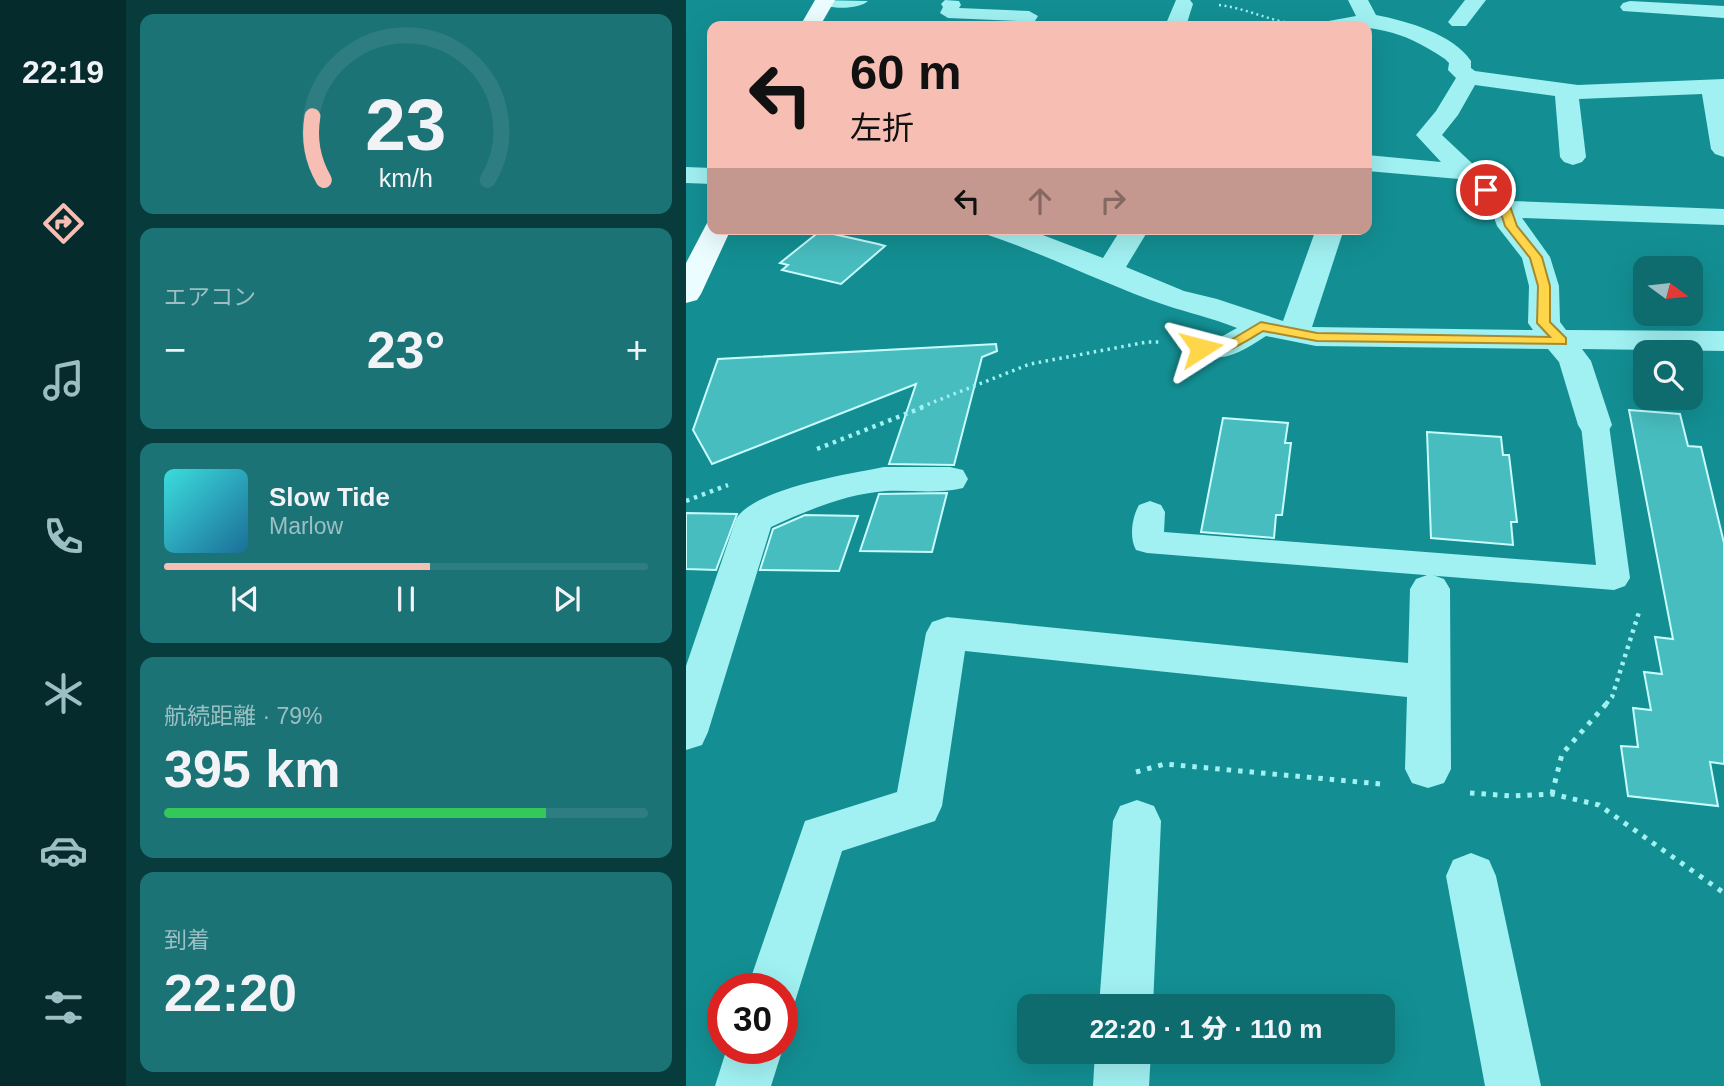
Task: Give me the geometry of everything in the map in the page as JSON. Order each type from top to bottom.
[{"type":"main road","points":[[813,21],[825,0]]},
{"type":"main road","points":[[686,294],[715,235]]},
{"type":"street","points":[[1358,0],[1369,20]]},
{"type":"street","points":[[1459,22],[1476,0]]},
{"type":"street","points":[[1177,21],[1183,4]]},
{"type":"street","points":[[1630,7],[1724,12]]},
{"type":"street","points":[[1662,9],[1670,29]]},
{"type":"street","points":[[1362,21],[1383,20],[1451,52],[1460,61],[1459,70],[1468,77],[1566,90],[1718,86],[1724,149]]},
{"type":"street","points":[[1468,77],[1446,115],[1428,135],[1506,209],[1511,226],[1536,257],[1544,286],[1544,323],[1575,361],[1595,425]]},
{"type":"street","points":[[1566,90],[1573,157]]},
{"type":"street","points":[[1372,163],[1468,172]]},
{"type":"street","points":[[686,175],[707,176]]},
{"type":"street","points":[[1506,209],[1724,217]]},
{"type":"street","points":[[1014,235],[1175,298],[1206,305],[1261,326],[1317,337],[1724,341]]},
{"type":"street","points":[[1109,271],[1131,235]]},
{"type":"street","points":[[1294,333],[1328,235]]},
{"type":"street","points":[[1201,348],[1226,348],[1261,326]]},
{"type":"street","points":[[686,732],[755,519],[810,494],[872,481],[950,479]]},
{"type":"street","points":[[1428,769],[1430,589]]},
{"type":"street","points":[[779,973],[822,835],[918,806],[947,633],[1429,682]]},
{"type":"street","points":[[1127,994],[1137,821]]},
{"type":"street","points":[[1471,876],[1513,1086]]},
{"type":"street","points":[[743,1086],[750,1064]]},
{"type":"street","points":[[1121,1086],[1122,1064]]},
{"type":"lane","points":[[825,0],[860,1]]},
{"type":"lane","points":[[949,5],[953,5],[948,13],[1027,21],[1037,0]]},
{"type":"lane","points":[[1150,512],[1147,542],[1371,548],[1614,578],[1595,425]]},
{"type":"path","points":[[1218,5],[1243,8],[1273,21]]},
{"type":"path","points":[[812,451],[1030,364],[1147,342],[1199,341],[1201,348]]},
{"type":"path","points":[[686,501],[736,482]]},
{"type":"building","points":[[815,235],[837,235],[885,246],[841,284],[782,270],[788,265],[780,263]]},
{"type":"building","points":[[996,344],[997,351],[982,357],[954,465],[889,464],[916,384],[712,464],[693,430],[718,359]]},
{"type":"building","points":[[1629,410],[1680,414],[1688,446],[1701,447],[1724,543],[1724,764],[1710,762],[1718,806],[1628,796],[1621,746],[1638,747],[1633,708],[1651,710],[1644,672],[1662,674],[1655,637],[1673,639]]},
{"type":"building","points":[[1223,418],[1288,423],[1285,443],[1291,443],[1282,515],[1276,515],[1274,538],[1201,532]]},
{"type":"building","points":[[1427,432],[1501,437],[1503,455],[1509,455],[1517,522],[1511,522],[1513,545],[1431,538]]},
{"type":"building","points":[[947,493],[932,552],[860,551],[879,494]]},
{"type":"building","points":[[686,513],[737,514],[716,570],[686,569]]},
{"type":"building","points":[[805,515],[858,516],[839,571],[760,570],[773,529]]},
{"type":"route","points":[[1201,348],[1226,348],[1261,326],[1317,337],[1561,341],[1544,323],[1544,286],[1536,257],[1511,226],[1506,209],[1486,190]]}]
